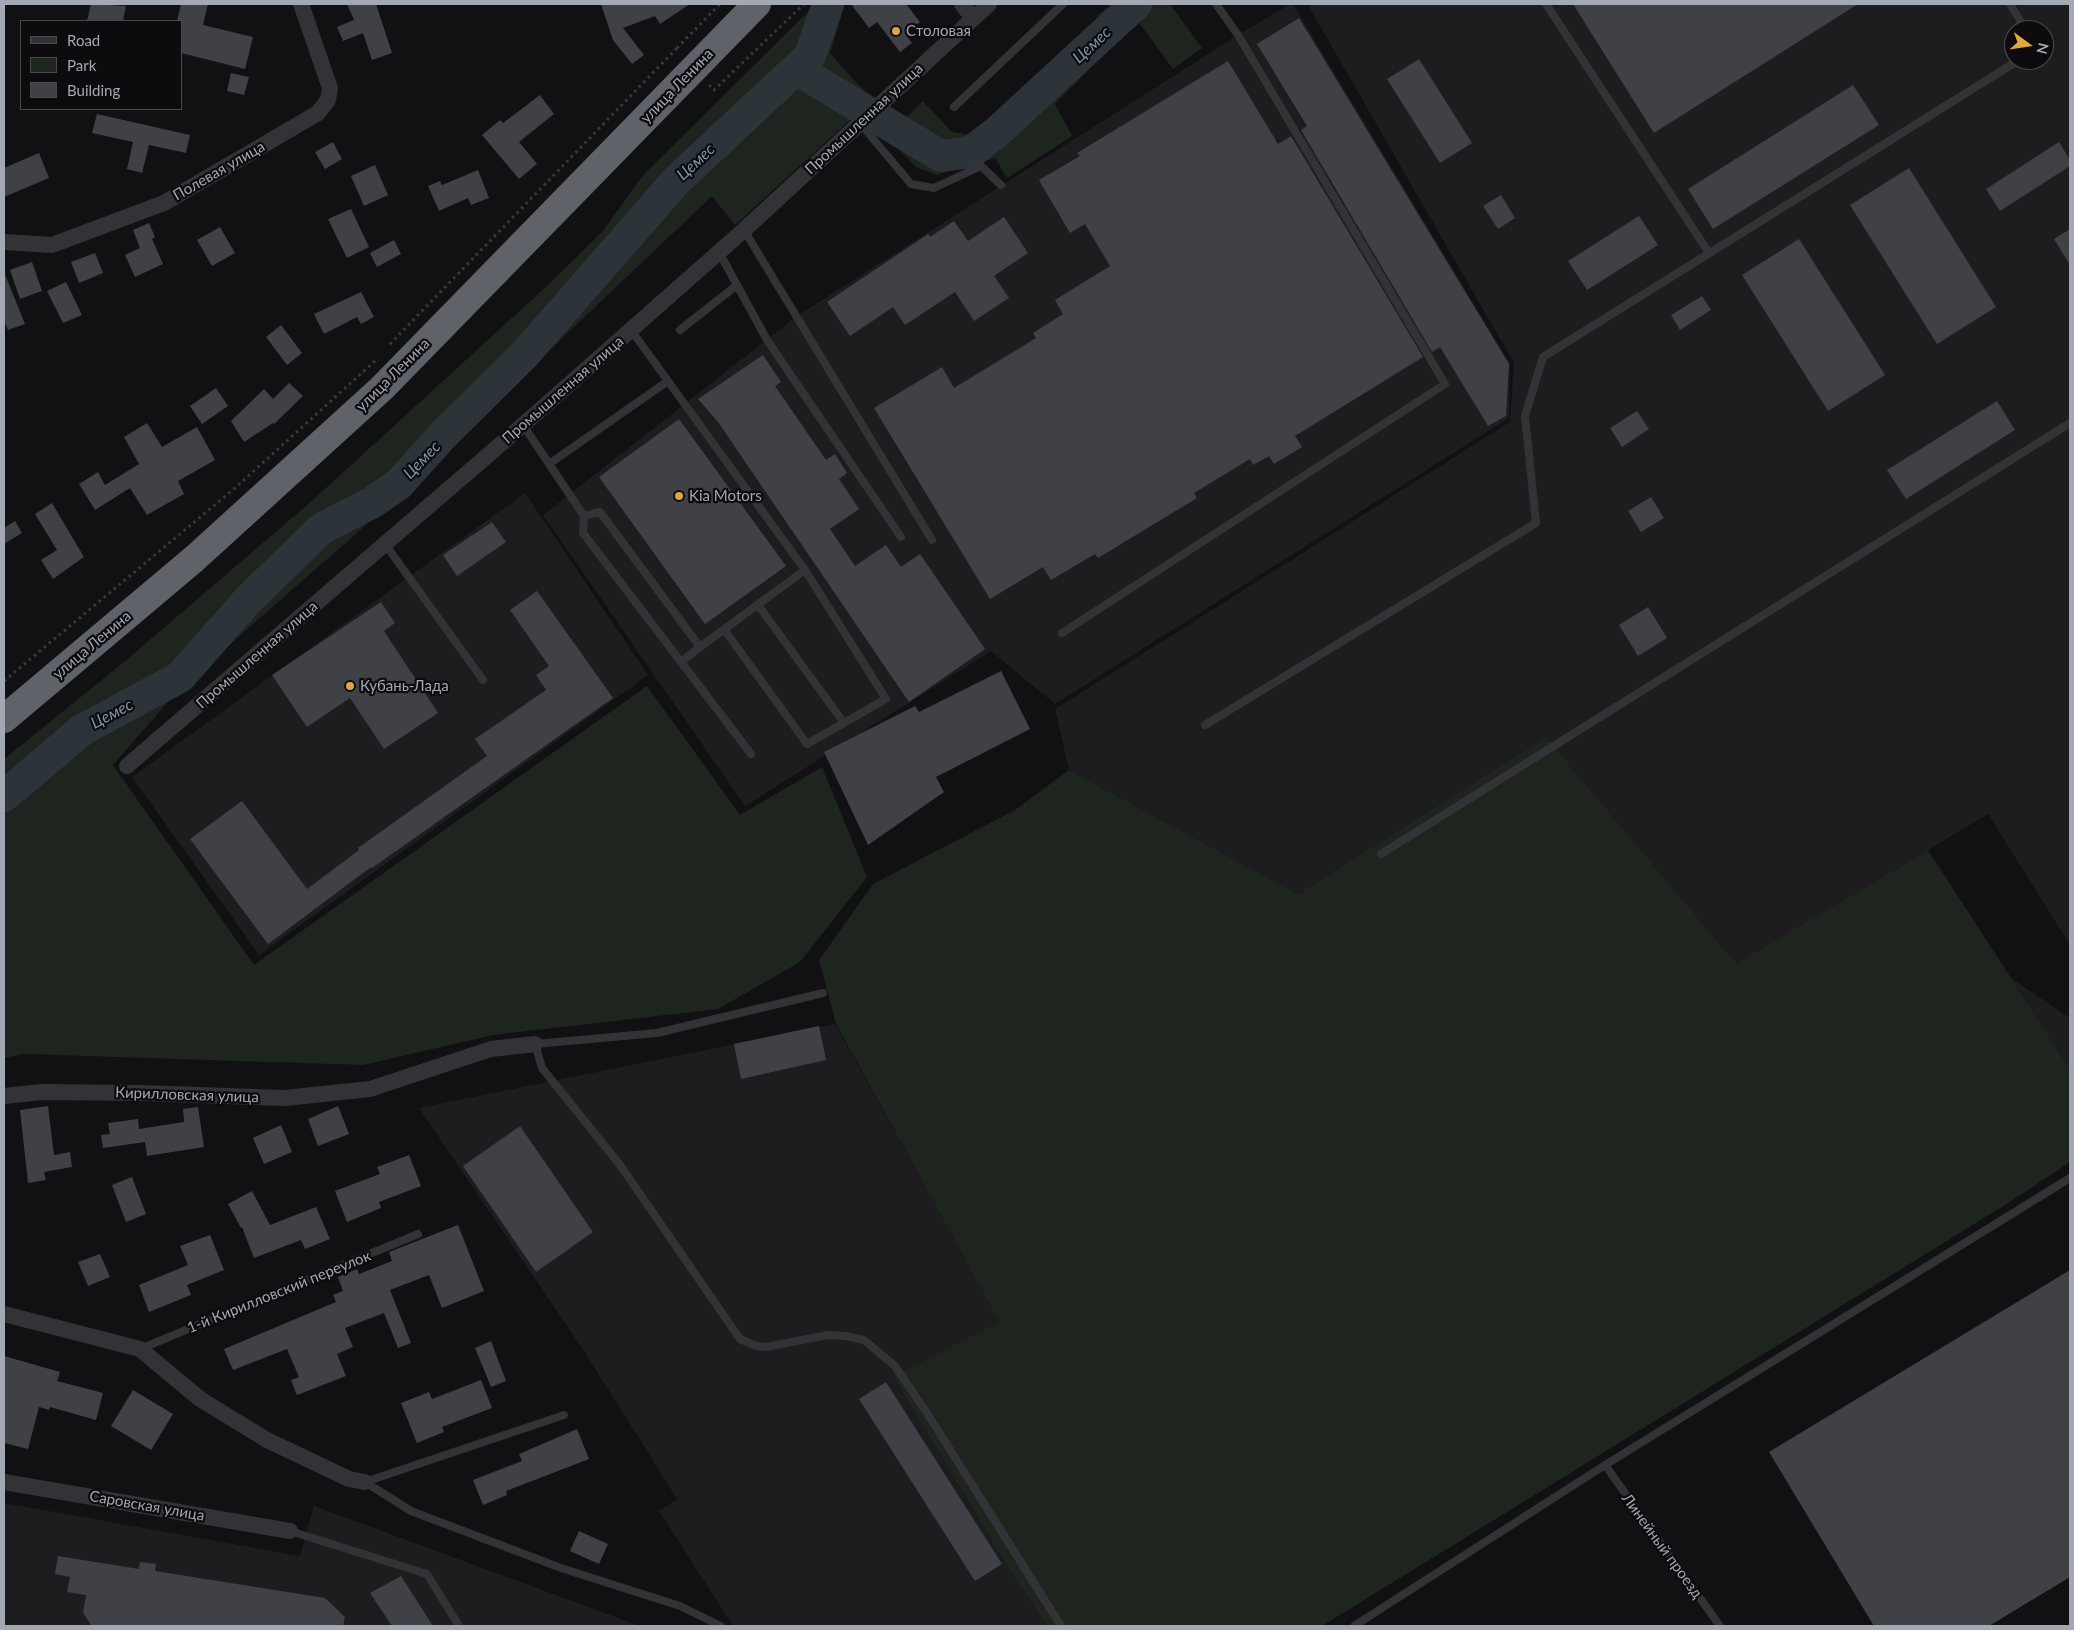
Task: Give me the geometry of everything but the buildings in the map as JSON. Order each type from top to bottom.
[{"type":"highway","name":"улица Ленина","points":[[4,718],[194,559],[382,388],[756,4]]},
{"type":"street","name":"Полевая улица","points":[[4,242],[52,244],[164,203],[318,113],[328,100],[330,88],[302,4]]},
{"type":"street","points":[[962,4],[972,17]]},
{"type":"street","name":"Промышленная улица","points":[[127,766],[631,330],[744,230],[972,17],[989,4]]},
{"type":"street","name":"Кирилловская улица","points":[[4,1096],[42,1092],[140,1092],[285,1098],[370,1089],[491,1048],[535,1044]]},
{"type":"street","points":[[4,1314],[140,1349],[200,1399],[267,1440],[349,1480],[365,1482]]},
{"type":"street","name":"Саровская улица","points":[[4,1482],[290,1531]]},
{"type":"lane","points":[[954,107],[1063,4]]},
{"type":"lane","points":[[1062,633],[1445,384],[1238,34],[1216,4]]},
{"type":"lane","points":[[1546,4],[1709,253]]},
{"type":"lane","points":[[2010,4],[2020,20]]},
{"type":"lane","points":[[1205,725],[1536,523],[1525,416],[1543,357],[2004,69]]},
{"type":"lane","points":[[859,122],[912,184],[934,188],[981,166],[1001,185]]},
{"type":"lane","points":[[744,230],[932,540]]},
{"type":"lane","points":[[719,252],[767,340],[901,536]]},
{"type":"lane","points":[[680,330],[737,285]]},
{"type":"lane","points":[[631,330],[805,570],[886,699],[806,744],[726,632]]},
{"type":"lane","points":[[549,464],[668,381]]},
{"type":"lane","points":[[1381,854],[2070,423]]},
{"type":"lane","points":[[523,425],[584,516],[583,533],[751,754]]},
{"type":"lane","points":[[584,516],[600,512],[700,647]]},
{"type":"lane","points":[[384,544],[483,680]]},
{"type":"lane","points":[[681,662],[805,570]]},
{"type":"lane","points":[[758,605],[844,722]]},
{"type":"lane","points":[[823,993],[657,1033],[535,1044],[542,1068],[620,1165],[740,1339],[756,1346],[766,1347],[828,1335],[846,1336],[864,1340],[895,1366],[1060,1626]]},
{"type":"lane","points":[[1354,1626],[1605,1465],[2070,1178]]},
{"type":"lane","name":"1-й Кирилловский переулок","points":[[140,1349],[418,1234]]},
{"type":"lane","points":[[365,1482],[564,1415]]},
{"type":"lane","name":"Линейный проезд","points":[[1605,1465],[1720,1626]]},
{"type":"lane","points":[[365,1482],[411,1511],[561,1568],[680,1606],[721,1626]]},
{"type":"lane","points":[[290,1531],[427,1574],[459,1626]]},
{"type":"path","points":[[800,7],[804,4]]},
{"type":"path","points":[[387,348],[677,48]]},
{"type":"path","points":[[4,681],[235,488],[380,355]]},
{"type":"shaded area","points":[[1293,4],[1510,364],[1509,418],[1055,704],[991,651],[745,806],[543,515],[797,316],[1238,35]]},
{"type":"shaded area","points":[[1314,4],[2070,4],[2070,945],[1988,814],[1736,965],[1546,737],[1298,894],[1069,770],[1055,709],[1510,422],[1514,363],[1309,7]]},
{"type":"shaded area","points":[[525,493],[648,675],[259,955],[132,777]]},
{"type":"shaded area","points":[[2011,978],[2070,1018],[2070,1069]]},
{"type":"shaded area","points":[[835,1024],[1001,1322],[893,1376],[1010,1571],[1047,1626],[733,1626],[659,1511],[677,1499],[586,1354],[419,1108]]},
{"type":"shaded area","points":[[4,1503],[300,1556],[314,1506],[640,1626],[4,1626]]},
{"type":"green space","points":[[816,4],[845,4],[830,53],[872,100],[735,225],[712,196],[357,533],[181,687],[113,765],[254,965],[647,686],[740,815],[822,767],[867,877],[800,962],[718,1009],[493,1035],[363,1065],[23,1054],[4,1058],[4,759],[124,662],[314,499],[549,284],[602,232],[644,174]]},
{"type":"green space","points":[[1112,4],[1170,4],[1202,48],[1173,69],[1137,20],[1116,40],[1098,15]]},
{"type":"green space","points":[[1088,26],[1108,50],[1055,104],[1072,136],[1007,178],[995,158],[937,175],[916,167],[887,137],[923,101],[952,132],[971,135]]},
{"type":"green space","points":[[1546,737],[1736,964],[1928,850],[2070,1069],[2070,1162],[2010,1202],[1322,1626],[1047,1626],[1010,1571],[893,1376],[1000,1322],[836,1024],[819,960],[873,884],[1015,810],[1069,770],[1298,894]]},
{"type":"waterway","name":"Цемес","points":[[4,796],[82,730],[180,677],[248,600],[321,529],[373,502],[399,484],[442,436],[524,355],[677,180],[810,56],[828,4]]},
{"type":"waterway","name":"Цемес","points":[[796,69],[941,156],[971,152],[997,132],[1136,4]]},
{"type":"place","name":"Столовая","points":[[896,31]]},
{"type":"place","name":"Kia Motors","points":[[679,496]]},
{"type":"place","name":"Кубань-Лада","points":[[350,686]]}]
